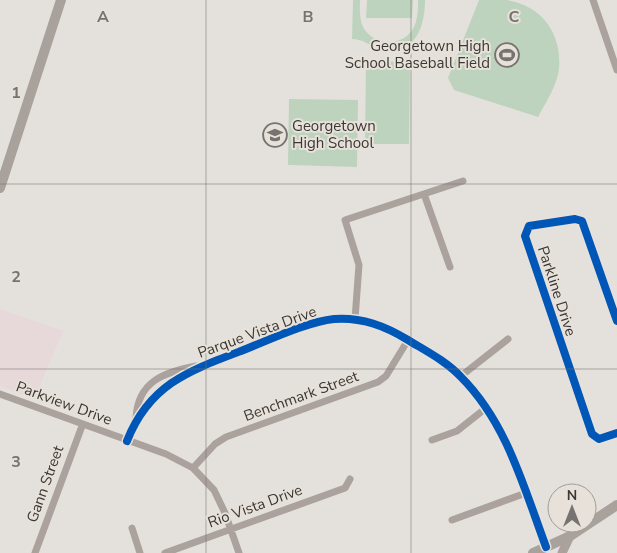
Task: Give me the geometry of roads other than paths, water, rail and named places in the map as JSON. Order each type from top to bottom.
[{"type":"main road","points":[[0,188],[61,0]]},
{"type":"main road","points":[[533,553],[570,536],[617,506]]},
{"type":"street","points":[[593,0],[617,70]]},
{"type":"street","points":[[355,319],[359,265],[345,220],[463,181]]},
{"type":"street","points":[[424,194],[450,268]]},
{"type":"street","name":"Parkline Drive","points":[[617,321],[582,221],[575,219],[529,226],[525,236],[592,434],[599,439],[617,433]]},
{"type":"street","name":"Parque Vista Drive","points":[[127,441],[136,418],[139,401],[152,381],[174,372],[206,364],[317,323],[355,319],[383,326],[446,364],[461,376],[486,408],[506,439],[546,547]]},
{"type":"street","points":[[461,376],[508,339]]},
{"type":"street","name":"Benchmark Street","points":[[193,468],[215,444],[226,437],[378,382],[386,376],[408,340]]},
{"type":"street","name":"Parque Vista Drive","points":[[136,418],[167,386],[206,364]]},
{"type":"street","name":"Parkview Drive","points":[[0,394],[82,426],[166,454],[193,468],[214,490],[239,553]]},
{"type":"street","points":[[432,440],[457,431],[486,408]]},
{"type":"street","name":"Gann Street","points":[[36,553],[82,426]]},
{"type":"street","name":"Rio Vista Drive","points":[[165,553],[345,488],[350,479]]},
{"type":"street","points":[[452,520],[526,493]]},
{"type":"street","points":[[132,528],[140,553]]},
{"type":"street","points":[[562,553],[570,536]]},
{"type":"place","name":"Georgetown High School Baseball Field","points":[[507,55]]},
{"type":"place","name":"Georgetown High School","points":[[275,135]]}]
